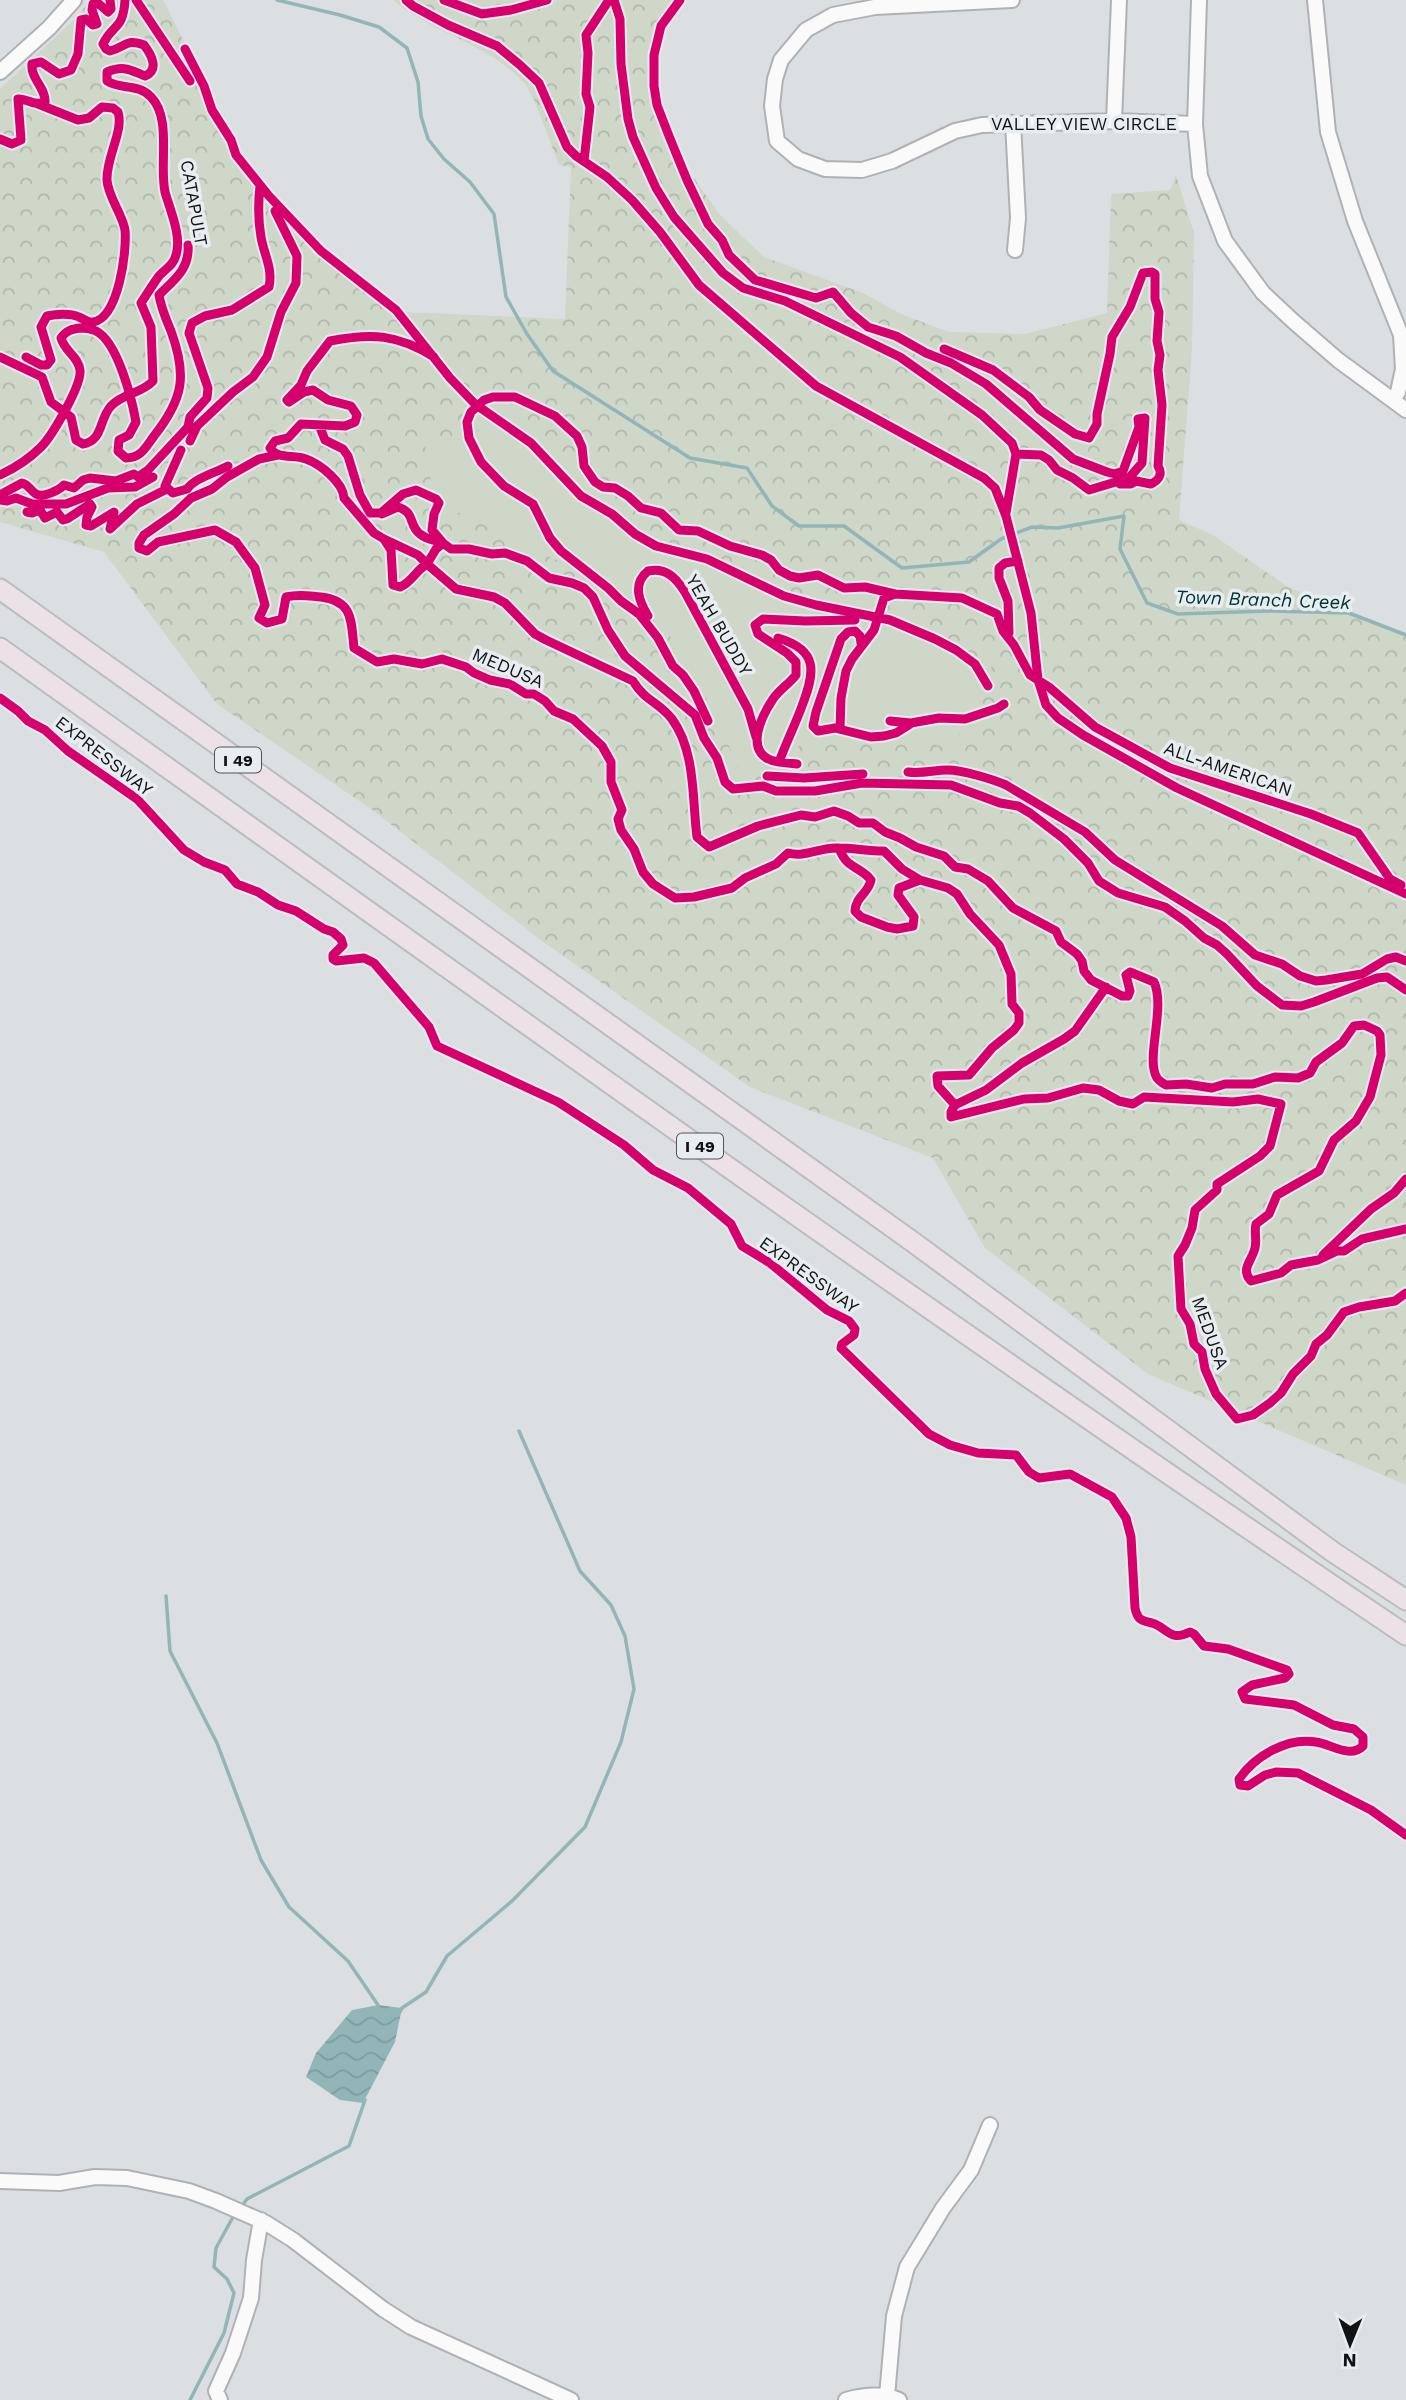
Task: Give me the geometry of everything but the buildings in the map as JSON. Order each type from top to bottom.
[{"type":"highway","name":"I 49","points":[[0,589],[1050,1341],[1290,1522],[1406,1600]]},
{"type":"highway","name":"I 49","points":[[0,648],[1026,1376],[1233,1520],[1406,1635]]},
{"type":"street","points":[[0,72],[49,28],[74,0]]},
{"type":"street","name":"VALLEY VIEW CIRCLE","points":[[1012,0],[875,7],[833,15],[806,30],[781,60],[775,79],[772,106],[777,141],[798,159],[825,169],[862,170],[892,162],[954,131],[982,125],[1114,121],[1195,124]]},
{"type":"street","points":[[1114,121],[1119,0]]},
{"type":"street","points":[[1199,0],[1195,124],[1200,176],[1225,241],[1263,293],[1338,360],[1406,410]]},
{"type":"street","points":[[1315,0],[1328,132],[1355,221],[1401,335],[1404,369],[1393,401]]},
{"type":"street","points":[[1013,123],[1018,218],[1015,250]]},
{"type":"street","points":[[846,2400],[857,2396],[893,2398],[894,2316],[906,2267],[943,2208],[971,2170],[990,2125]]},
{"type":"street","points":[[0,2181],[59,2183],[94,2177],[127,2178],[189,2191],[261,2220],[411,2327],[571,2400]]},
{"type":"street","points":[[220,2400],[216,2391],[233,2353],[251,2298],[261,2220]]},
{"type":"green space","points":[[89,0],[163,0],[239,152],[308,236],[403,312],[565,319],[571,167],[559,165],[529,90],[511,70],[409,12],[393,0],[679,0],[649,66],[661,117],[686,167],[720,215],[764,257],[863,293],[901,314],[949,332],[1025,334],[1107,313],[1111,194],[1170,190],[1176,175],[1194,233],[1192,349],[1179,520],[1213,535],[1288,587],[1406,634],[1406,1485],[1148,1374],[985,1248],[933,1158],[750,1087],[542,941],[371,809],[217,704],[104,552],[0,522],[0,89],[79,15]]},
{"type":"green space","points":[[511,426],[545,459],[563,488],[574,498],[608,513],[636,541],[662,553],[699,560],[770,596],[791,599],[854,597],[860,608],[892,616],[920,634],[993,664],[952,750],[901,734],[881,737],[830,729],[806,741],[784,758],[743,776],[692,667],[665,630],[618,588],[443,505],[429,475],[425,445],[444,437],[463,441],[484,427]]},
{"type":"water","points":[[378,2005],[402,2008],[395,2042],[363,2103],[340,2100],[306,2077],[316,2053],[352,2010]]},
{"type":"waterway","name":"Town Branch Creek","points":[[277,0],[379,27],[407,48],[418,82],[421,116],[428,139],[444,159],[470,182],[494,214],[506,297],[527,334],[553,371],[690,458],[747,468],[772,506],[799,526],[844,526],[902,568],[969,562],[1001,539],[1032,527],[1058,528],[1124,516],[1120,549],[1147,603],[1178,614],[1267,611],[1349,613],[1406,635]]},
{"type":"waterway","points":[[400,2012],[426,1992],[447,1956],[512,1901],[585,1827],[621,1742],[634,1689],[625,1636],[611,1605],[580,1571],[519,1431]]},
{"type":"waterway","points":[[166,1596],[170,1651],[217,1743],[261,1860],[289,1907],[348,1961],[378,2005],[377,2008]]},
{"type":"waterway","points":[[244,2203],[349,2146],[365,2100]]},
{"type":"waterway","points":[[190,2400],[224,2333],[234,2293],[227,2279],[214,2267],[216,2248],[233,2217]]},
{"type":"cycle path","points":[[0,139],[12,144],[21,140],[18,99],[38,104],[45,102],[43,92],[33,74],[32,64],[41,62],[59,74],[71,70],[78,54],[81,20],[86,19],[93,25],[97,24],[92,10],[93,4],[99,4],[108,12],[111,9],[110,0]]},
{"type":"cycle path","name":"CATAPULT","points":[[0,357],[42,377],[51,402],[71,417],[76,440],[83,444],[94,439],[111,406],[153,381],[151,327],[141,303],[159,276],[173,262],[178,240],[165,192],[163,129],[157,106],[151,97],[141,90],[107,81],[107,72],[113,70],[127,69],[145,76],[153,66],[144,45],[130,43],[110,51],[103,44],[120,22],[125,0]]},
{"type":"cycle path","points":[[136,0],[190,81]]},
{"type":"cycle path","points":[[406,0],[448,25],[497,46],[520,65],[539,83],[567,147],[632,200],[660,232],[699,285],[816,386],[984,478],[995,488],[1006,516],[1031,613],[1038,680],[1046,705],[1058,718],[1177,788],[1406,894]]},
{"type":"cycle path","points":[[444,0],[482,14],[511,10],[547,0]]},
{"type":"cycle path","points":[[584,161],[590,107],[586,94],[586,35],[609,0]]},
{"type":"cycle path","points":[[614,0],[620,19],[621,64],[628,119],[633,137],[656,188],[674,217],[723,273],[743,288],[785,301],[900,357],[982,415],[1012,443],[1016,454],[1006,513]]},
{"type":"cycle path","points":[[680,0],[661,26],[654,55],[657,105],[708,224],[722,240],[729,255],[755,280],[816,298],[833,292],[851,313],[868,327],[896,336],[986,384],[1073,459],[1107,472],[1115,474],[1123,471],[1139,427],[1138,419],[1145,418],[1142,463],[1129,478],[1089,490],[1057,470],[1041,455],[1016,454]]},
{"type":"cycle path","name":"YEAH BUDDY","points":[[185,49],[204,86],[212,110],[231,140],[236,155],[269,196],[321,251],[396,310],[450,378],[475,404],[531,443],[581,496],[612,514],[635,534],[656,546],[707,559],[784,596],[890,620],[935,639],[975,664],[988,686]]},
{"type":"cycle path","points":[[26,357],[41,365],[47,365],[51,360],[41,327],[47,316],[71,315],[91,322],[102,318],[109,309],[120,282],[125,240],[125,230],[107,180],[119,127],[118,112],[113,108],[102,107],[89,118],[78,120],[38,104]]},
{"type":"cycle path","points":[[0,495],[22,483],[36,494],[43,495],[64,485],[74,488],[90,478],[116,481],[134,474],[138,477],[148,470],[188,427],[190,417],[207,398],[208,388],[189,333],[192,323],[205,316],[232,310],[269,287],[269,268],[259,224],[260,186]]},
{"type":"cycle path","points":[[190,441],[197,426],[253,377],[267,357],[281,312],[296,283],[297,256],[275,211]]},
{"type":"cycle path","name":"CATAPULT","points":[[0,475],[22,463],[41,447],[65,410],[76,387],[80,370],[61,338],[77,328],[93,330],[104,337],[123,372],[136,422],[129,435],[119,440],[118,451],[126,458],[131,458],[146,448],[172,410],[180,386],[181,374],[176,347],[159,295],[184,267],[188,245]]},
{"type":"cycle path","points":[[944,349],[993,370],[1029,397],[1040,410],[1075,434],[1089,438],[1097,424],[1112,337],[1130,307],[1143,273],[1155,274],[1155,299],[1159,312],[1158,370],[1162,405],[1158,466],[1160,474],[1151,484],[1136,481],[1120,484]]},
{"type":"cycle path","points":[[434,357],[421,349],[384,337],[330,341],[307,371],[301,385],[287,400],[289,402],[304,392],[313,390],[328,400],[351,406],[357,415],[355,422],[345,426],[301,424],[288,438],[275,441],[270,448],[277,454],[312,461],[335,480],[344,498],[374,533],[384,539],[391,550],[393,585],[404,585],[427,564],[456,589],[494,597],[505,603],[535,634],[633,681],[642,693],[667,713],[680,732],[692,776],[697,837],[709,847],[758,826],[801,815],[815,817],[834,811],[859,823],[873,823],[885,832],[916,847],[944,856],[955,867],[968,869],[988,881],[1013,908],[1056,931],[1061,942],[1077,954],[1091,980],[1122,996],[1128,996],[1130,991],[1126,975],[1130,972],[1154,982],[1158,1005],[1154,1069],[1157,1079],[1165,1085],[1186,1084],[1212,1088],[1225,1084],[1253,1084],[1275,1077],[1298,1078],[1310,1073],[1316,1062],[1342,1043],[1354,1026],[1364,1025],[1377,1031],[1380,1035],[1381,1055],[1370,1097],[1356,1121],[1334,1140],[1319,1171],[1277,1195],[1269,1214],[1256,1224],[1255,1248],[1248,1265],[1248,1277],[1251,1281],[1281,1273],[1291,1265],[1344,1251],[1362,1239],[1406,1229]]},
{"type":"cycle path","points":[[708,721],[694,691],[673,666],[658,638],[639,614],[561,551],[550,538],[533,504],[504,486],[481,462],[469,438],[467,422],[471,412],[484,400],[493,397],[515,397],[555,416],[577,436],[582,447],[584,466],[595,482],[603,487],[615,488],[641,508],[661,513],[679,530],[698,531],[730,546],[762,555],[790,576],[799,578],[818,575],[844,588],[865,587],[895,594]]},
{"type":"cycle path","points":[[319,425],[325,440],[343,449],[348,456],[360,495],[370,513],[381,513],[403,494],[416,490],[439,503],[432,530],[451,549],[505,553],[527,561],[549,578],[584,588],[593,597],[608,630],[625,656],[695,715],[704,738],[717,758],[725,782],[733,789],[763,786],[776,791],[815,791],[862,783],[951,785],[1000,803],[1018,806],[1030,813],[1064,839],[1088,863],[1099,881],[1118,893],[1165,907],[1217,945],[1257,986],[1282,1005],[1301,1006],[1377,978],[1387,977],[1406,990]]},
{"type":"cycle path","points":[[181,450],[165,486],[173,493],[187,489],[200,479],[228,466]]},
{"type":"cycle path","name":"MEDUSA","points":[[278,455],[259,459],[212,489],[191,498],[144,535],[139,548],[147,551],[158,542],[215,530],[236,542],[255,568],[265,605],[259,618],[267,623],[282,619],[286,597],[331,599],[345,608],[348,614],[354,648],[377,662],[394,659],[422,664],[442,659],[466,667],[490,680],[510,684],[526,694],[534,694],[554,711],[573,719],[602,746],[611,762],[611,782],[622,810],[618,819],[621,830],[634,849],[643,872],[653,884],[675,898],[694,897],[732,888],[745,878],[776,864],[788,853],[800,854],[838,848],[884,851],[902,869],[920,880],[948,888],[957,894],[970,914],[999,945],[1011,974],[1012,1004],[1019,1013],[1019,1023],[992,1048],[969,1075],[937,1076],[938,1086],[955,1105],[951,1117],[1024,1099],[1048,1098],[1083,1088],[1099,1090],[1119,1101],[1133,1104],[1144,1097],[1233,1102],[1258,1099],[1281,1104],[1270,1146],[1260,1156],[1217,1184],[1217,1190],[1195,1210],[1192,1228],[1178,1256],[1181,1309],[1190,1324],[1194,1344],[1202,1352],[1205,1369],[1216,1394],[1237,1419],[1253,1415],[1281,1393],[1293,1374],[1311,1356],[1316,1344],[1327,1335],[1344,1312],[1395,1301],[1406,1293]]},
{"type":"cycle path","points":[[0,500],[16,498],[32,504],[66,504],[108,488],[135,487],[153,477]]},
{"type":"cycle path","points":[[27,512],[40,510],[45,518],[57,512],[63,520],[90,504],[92,507],[86,525],[91,526],[114,512],[110,529],[137,504],[167,489]]},
{"type":"cycle path","points":[[382,514],[398,507],[407,512],[416,531],[428,539],[443,543],[427,564],[418,555],[384,539]]},
{"type":"cycle path","points":[[1009,633],[1008,601],[999,578],[999,568],[1005,563],[1018,561]]},
{"type":"cycle path","name":"YEAH BUDDY","points":[[648,616],[640,599],[640,581],[648,571],[665,572],[674,578],[685,592],[748,709],[756,737]]},
{"type":"cycle path","name":"ALL-AMERICAN","points":[[840,729],[841,698],[846,671],[874,630],[884,598],[895,594],[962,598],[997,614],[1003,631],[1030,675],[1049,687],[1095,727],[1170,768],[1311,814],[1358,833],[1390,879],[1401,885]]},
{"type":"cycle path","points":[[779,762],[768,759],[761,753],[757,736],[773,699],[796,675],[796,662],[758,634],[755,625],[763,619],[855,620]]},
{"type":"cycle path","points":[[861,643],[860,636],[855,631],[848,632],[841,639],[813,726],[818,731],[835,728],[871,737],[896,733],[912,723]]},
{"type":"cycle path","points":[[778,638],[801,649],[810,664],[810,683],[779,762],[797,764]]},
{"type":"cycle path","name":"EXPRESSWAY","points":[[0,698],[28,721],[45,730],[68,751],[137,799],[184,850],[225,870],[237,884],[258,892],[333,932],[343,945],[333,955],[333,959],[364,958],[374,963],[429,1027],[437,1046],[558,1102],[624,1145],[653,1170],[688,1188],[731,1224],[742,1246],[770,1263],[827,1310],[849,1321],[855,1329],[854,1335],[842,1344],[841,1348],[929,1434],[950,1445],[978,1453],[1016,1455],[1029,1472],[1039,1478],[1070,1474],[1112,1497],[1126,1518],[1131,1537],[1135,1608],[1139,1618],[1171,1634],[1179,1636],[1190,1632],[1204,1646],[1228,1649],[1287,1670],[1289,1674],[1285,1678],[1252,1685],[1242,1692],[1245,1699],[1294,1705],[1333,1725],[1354,1729],[1363,1737],[1363,1746],[1352,1751],[1305,1741],[1283,1745],[1254,1763],[1239,1779],[1240,1785],[1248,1786],[1265,1775],[1276,1772],[1298,1773],[1371,1810],[1406,1835]]},
{"type":"cycle path","points":[[890,721],[911,723],[939,718],[965,719],[1004,704]]},
{"type":"cycle path","points":[[908,772],[953,770],[1006,785],[1085,832],[1115,860],[1222,926],[1255,955],[1282,964],[1300,976],[1316,981],[1326,980],[1362,974],[1387,959],[1396,957],[1406,961]]},
{"type":"cycle path","points":[[767,776],[804,778],[863,774]]},
{"type":"cycle path","points":[[839,848],[849,864],[871,880],[856,906],[855,911],[861,917],[897,929],[913,926],[914,917],[898,895],[899,888],[920,880]]},
{"type":"cycle path","points":[[955,1105],[986,1090],[1022,1063],[1075,1031],[1106,987]]},
{"type":"cycle path","points":[[1323,1255],[1371,1209],[1394,1193],[1406,1179]]}]
